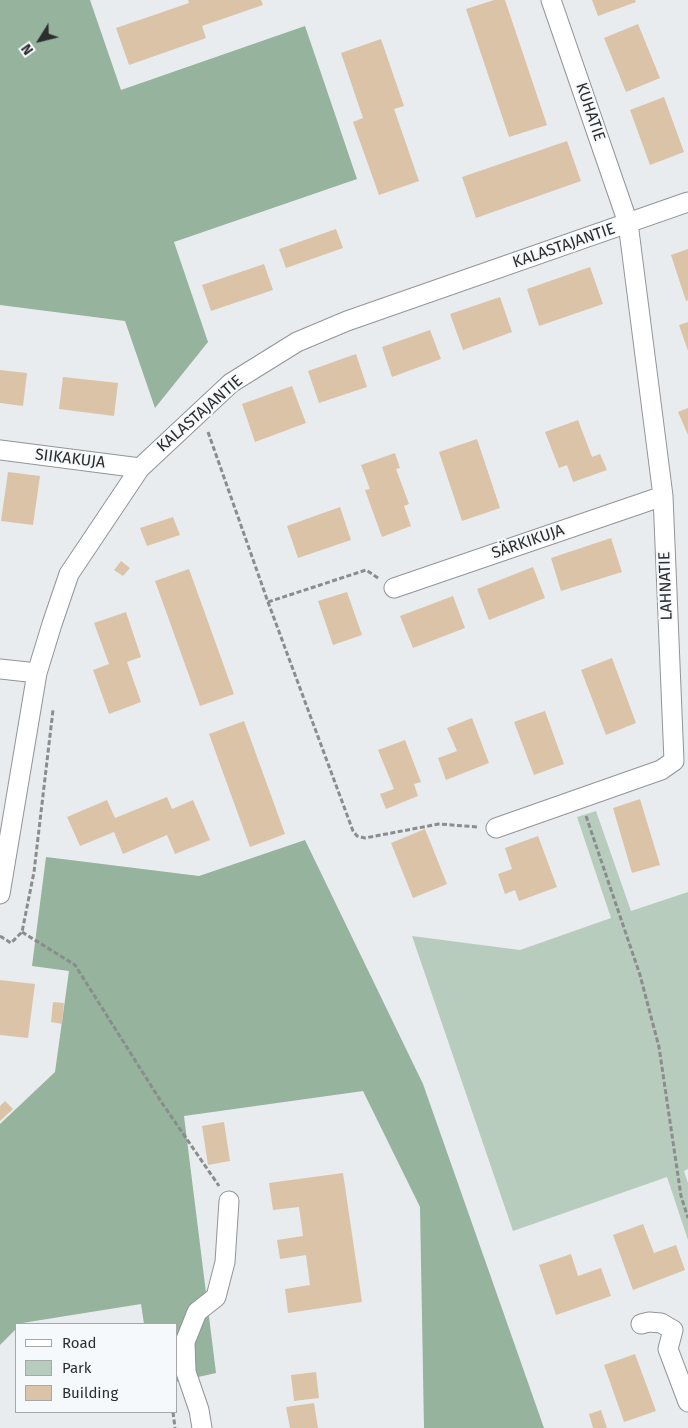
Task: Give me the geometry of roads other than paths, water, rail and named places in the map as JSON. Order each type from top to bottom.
[{"type":"street","name":"KUHATIE","points":[[551,0],[628,223]]},
{"type":"street","name":"KALASTAJANTIE","points":[[0,894],[37,674],[52,624],[69,574],[140,468],[231,383],[297,342],[347,321],[688,202]]},
{"type":"street","name":"LAHNATIE","points":[[496,828],[661,770],[674,761],[662,496],[628,223]]},
{"type":"street","name":"SIIKAKUJA","points":[[0,450],[140,468]]},
{"type":"street","name":"SÄRKIKUJA","points":[[394,588],[662,496]]},
{"type":"street","points":[[0,669],[37,674]]},
{"type":"street","points":[[200,1419],[186,1372],[185,1342],[197,1312],[216,1297],[225,1262],[229,1201]]},
{"type":"street","points":[[641,1324],[650,1322],[681,1327],[668,1349],[688,1402]]}]
